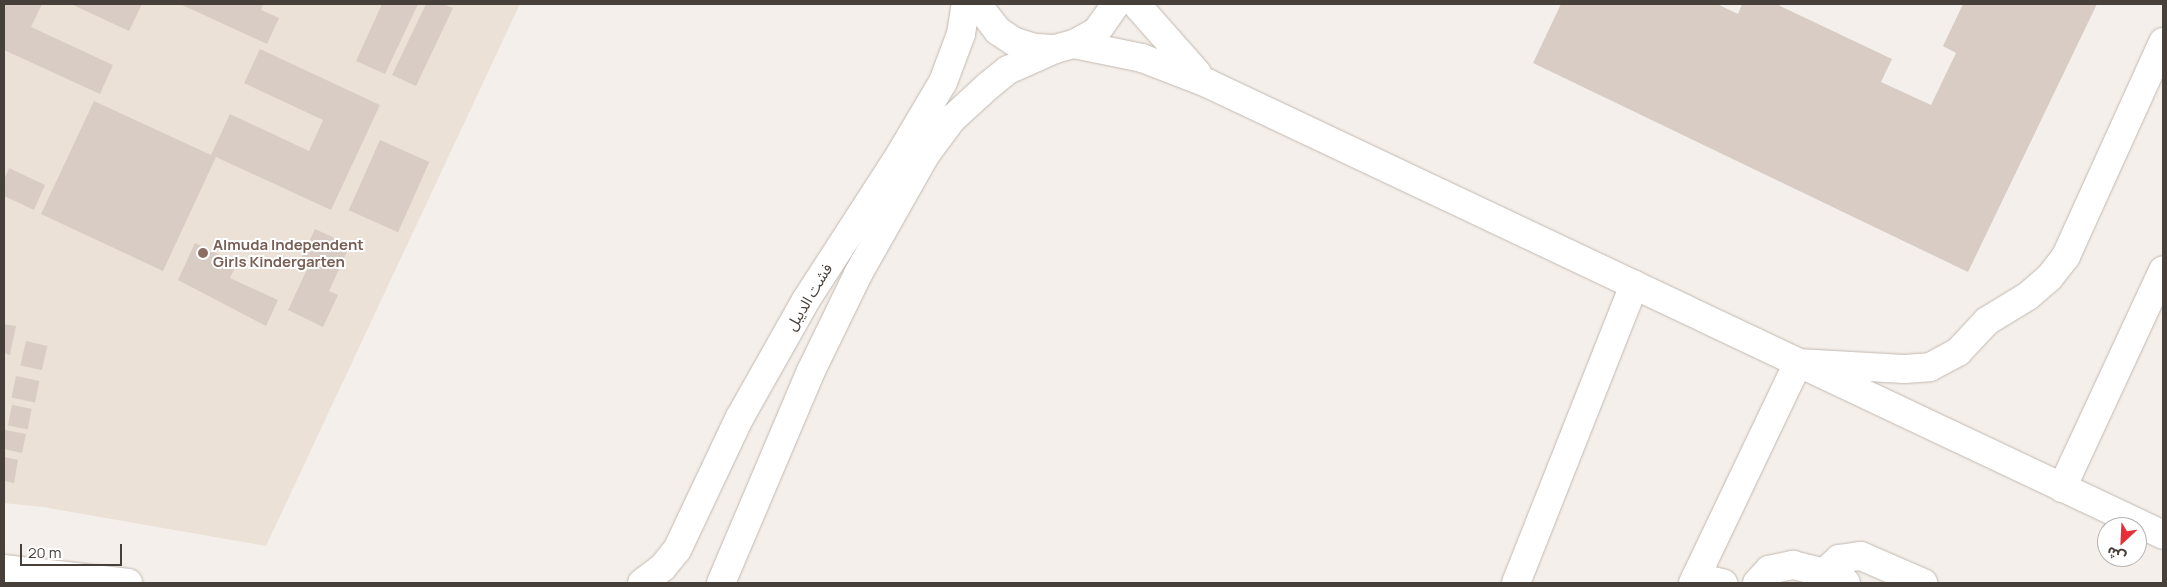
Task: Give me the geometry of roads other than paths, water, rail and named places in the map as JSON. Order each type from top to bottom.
[{"type":"street","name":"فشت الديبل","points":[[642,583],[663,567],[677,550],[740,417],[806,300],[901,153],[943,82],[961,34],[966,4]]},
{"type":"street","points":[[977,4],[998,31],[1015,42],[1035,48],[1065,46],[1142,58],[1207,83],[2163,535]]},
{"type":"street","name":"فشت الديبل","points":[[721,583],[811,371],[858,274],[926,154],[952,119],[1008,70],[1097,30],[1116,4]]},
{"type":"street","points":[[1136,4],[1162,37],[1207,83]]},
{"type":"street","points":[[1798,363],[1904,369],[1930,367],[1958,352],[1987,321],[2049,278],[2066,256],[2163,42]]},
{"type":"street","points":[[2062,488],[2163,270]]},
{"type":"street","points":[[1516,583],[1634,286]]},
{"type":"street","points":[[1723,583],[1694,580],[1798,363]]},
{"type":"street","points":[[1757,583],[1769,570],[1793,564],[1835,578],[1839,558],[1861,556],[1923,583]]},
{"type":"street","points":[[4,569],[128,583]]},
{"type":"place","name":"Almuda Independent Girls Kindergarten","points":[[203,253]]}]
